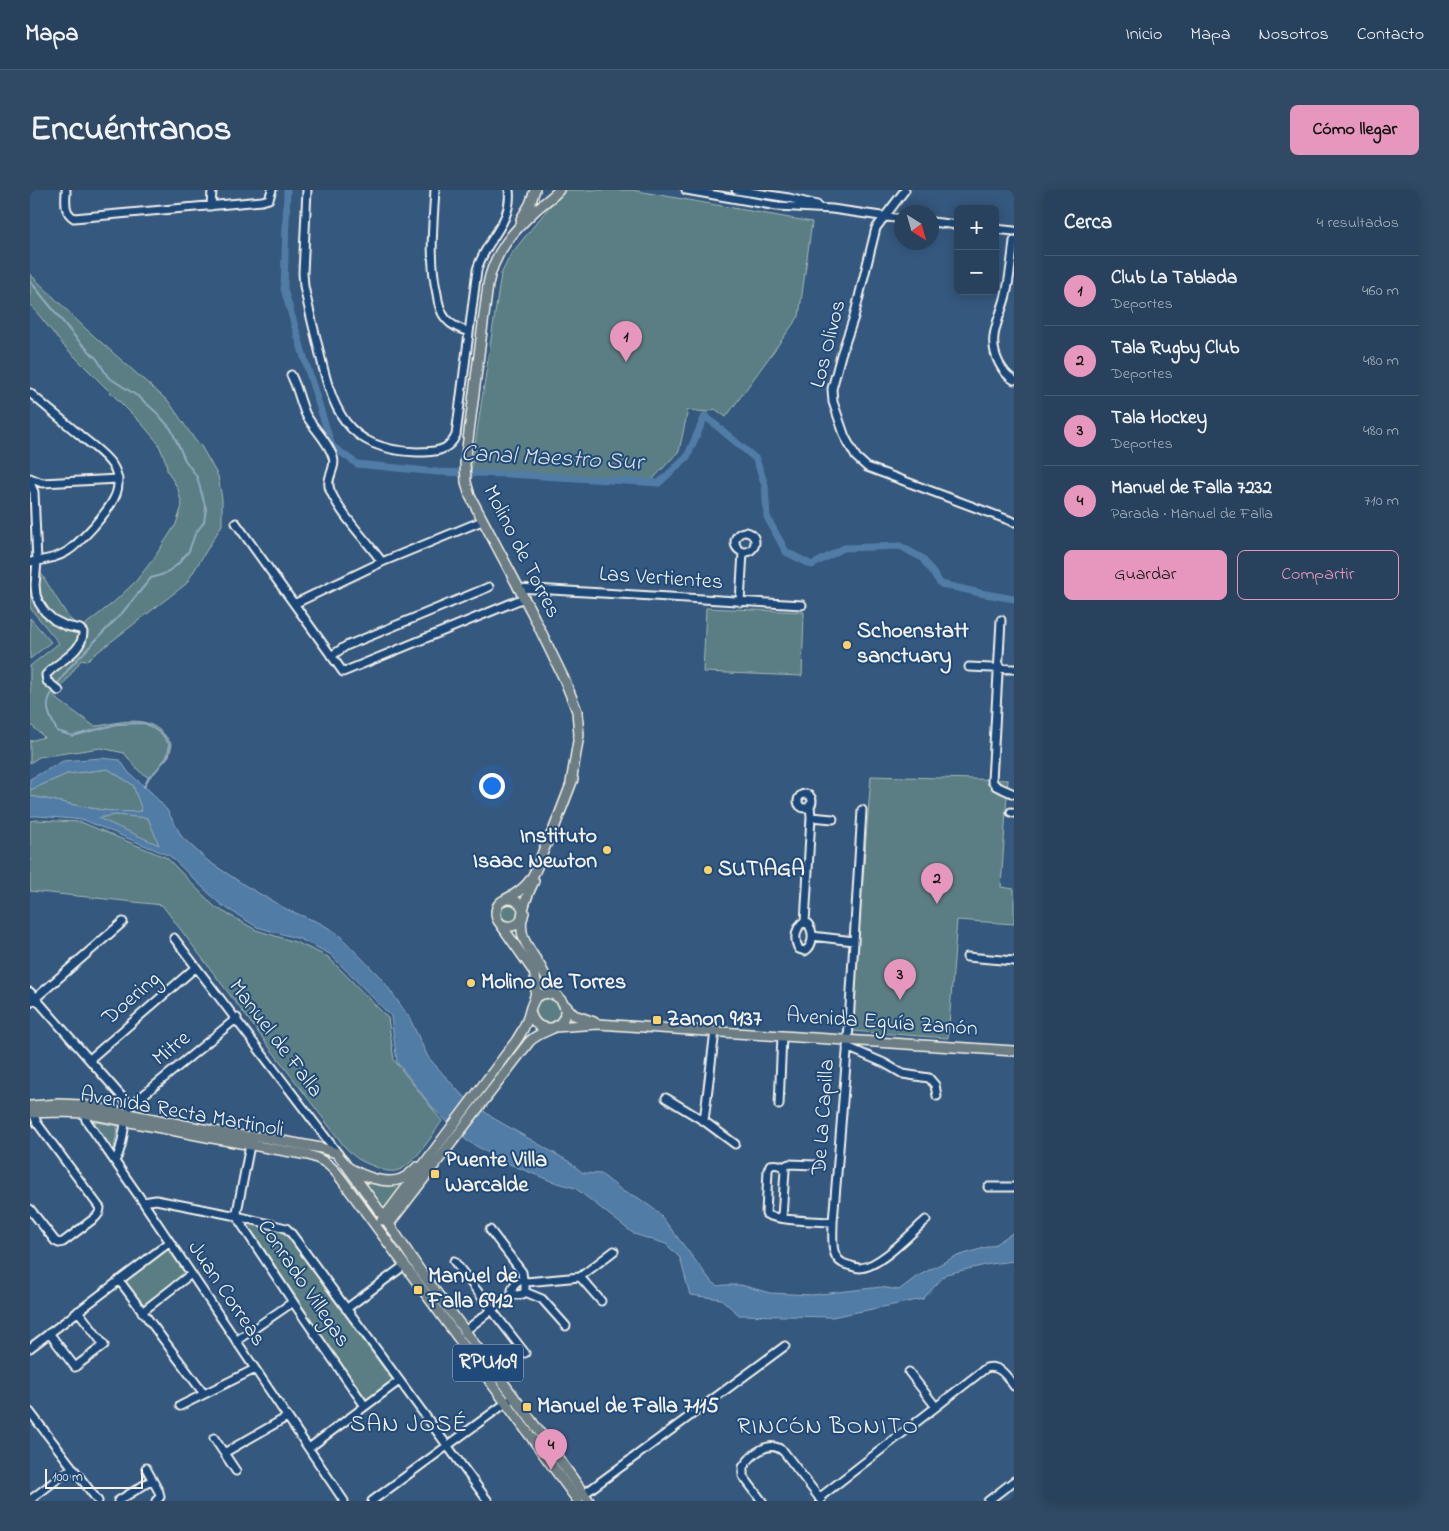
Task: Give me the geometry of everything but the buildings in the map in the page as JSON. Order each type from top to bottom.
[{"type":"main road","points":[[535,190],[542,199],[547,200],[552,197]]},
{"type":"main road","name":"Molino de Torres","points":[[512,235],[529,207],[535,190]]},
{"type":"main road","name":"Molino de Torres","points":[[559,190],[512,235],[498,253],[491,271],[478,344],[465,464],[470,496],[565,681],[572,690],[582,726],[580,751],[575,775],[530,890],[523,915],[522,933],[526,942],[549,984],[561,999]]},
{"type":"main road","name":"Molino de Torres","points":[[504,900],[520,891],[529,882],[548,838],[553,831]]},
{"type":"main road","points":[[385,1222],[520,1036],[537,990],[535,975],[529,963],[499,922],[496,910],[497,906],[504,900],[516,900],[521,905],[523,915],[521,921],[515,926],[506,927],[499,922]]},
{"type":"main road","points":[[345,1164],[356,1172],[371,1178],[389,1181],[401,1179],[409,1175],[431,1148],[444,1141],[499,1081],[532,1039],[560,1024],[564,1016],[565,1007],[561,999],[552,994],[544,994],[537,997],[531,1007],[532,1018],[538,1025],[545,1028],[553,1027]]},
{"type":"main road","name":"Avenida Eguía Zanón","points":[[561,999],[574,1015],[598,1024]]},
{"type":"main road","name":"Avenida Eguía Zanón","points":[[553,1027],[598,1024],[782,1036],[847,1043],[1014,1051]]},
{"type":"main road","name":"Avenida Recta Martinoli","points":[[31,1109],[71,1104],[83,1109],[127,1114],[221,1132],[322,1148]]},
{"type":"main road","name":"Avenida Recta Martinoli","points":[[127,1114],[250,1145],[308,1155],[326,1162]]},
{"type":"main road","name":"Manuel de Falla","points":[[322,1148],[336,1154],[345,1164],[465,1331],[510,1400]]},
{"type":"main road","points":[[326,1162],[331,1162],[340,1169],[385,1222],[403,1263]]},
{"type":"main road","name":"Manuel de Falla","points":[[326,1162],[336,1171],[403,1263],[510,1400],[582,1499]]},
{"type":"street","points":[[66,190],[66,209],[74,218],[262,201],[269,199],[272,190]]},
{"type":"street","points":[[211,206],[212,190]]},
{"type":"street","points":[[307,190],[304,286],[327,384],[338,408],[356,433],[367,441],[380,447],[394,450],[430,452],[449,446],[456,435],[478,264],[507,214],[510,202],[509,190]]},
{"type":"street","points":[[435,190],[431,251],[433,277],[438,300],[443,315],[449,322],[457,328],[469,332]]},
{"type":"street","points":[[686,190],[778,206],[832,209],[894,218]]},
{"type":"street","points":[[736,190],[789,198],[832,209]]},
{"type":"street","name":"Los Olivos","points":[[905,190],[876,228],[854,317],[832,389],[833,402],[841,426],[856,457],[867,467],[1014,522]]},
{"type":"street","points":[[939,223],[954,225]]},
{"type":"street","points":[[999,229],[1014,231]]},
{"type":"street","points":[[1014,241],[1008,285],[994,332],[993,342],[996,356],[1003,371],[1014,380]]},
{"type":"street","points":[[291,375],[298,386],[299,396],[306,415],[331,451],[334,460],[328,482],[331,493],[382,562]]},
{"type":"street","points":[[30,393],[102,454],[114,467],[118,479],[118,487],[111,502],[97,522],[76,545],[64,554],[34,561]]},
{"type":"street","points":[[30,478],[42,483],[118,479]]},
{"type":"street","points":[[30,482],[34,492],[34,585],[36,595],[39,603],[54,620],[66,626],[80,629],[83,632],[82,640],[72,653],[46,675],[47,681],[59,691]]},
{"type":"street","points":[[34,492],[38,485],[42,483]]},
{"type":"street","points":[[294,604],[382,562],[482,521]]},
{"type":"street","points":[[236,524],[343,672],[524,598]]},
{"type":"street","points":[[740,602],[743,552]]},
{"type":"street","points":[[331,656],[346,646],[490,587]]},
{"type":"street","name":"Las Vertientes","points":[[518,588],[802,605]]},
{"type":"street","points":[[1001,620],[992,781],[996,786],[1014,794]]},
{"type":"street","points":[[969,667],[1014,669]]},
{"type":"street","points":[[805,922],[811,817],[810,805]]},
{"type":"street","name":"De La Capilla","points":[[862,810],[833,1222],[834,1252],[837,1260],[860,1268],[870,1265],[885,1257],[926,1220]]},
{"type":"street","points":[[811,817],[833,819]]},
{"type":"street","points":[[33,1000],[123,922]]},
{"type":"street","points":[[805,922],[810,926],[812,936],[810,946],[805,951],[799,949],[796,942],[797,929],[805,922]]},
{"type":"street","points":[[812,936],[854,941]]},
{"type":"street","name":"Manuel de Falla","points":[[174,938],[345,1164]]},
{"type":"street","points":[[966,957],[1014,961]]},
{"type":"street","name":"Doering","points":[[90,1059],[196,967]]},
{"type":"street","points":[[30,992],[33,1000],[90,1059],[127,1114],[120,1152],[115,1161]]},
{"type":"street","name":"Mitre","points":[[127,1114],[236,1018]]},
{"type":"street","points":[[704,1121],[716,1031]]},
{"type":"street","points":[[779,1105],[782,1036]]},
{"type":"street","points":[[847,1043],[904,1074],[929,1078],[935,1085],[937,1096]]},
{"type":"street","points":[[666,1098],[704,1121],[735,1144]]},
{"type":"street","points":[[30,1209],[55,1241],[59,1243],[63,1242],[99,1213],[98,1205],[37,1123],[31,1109]]},
{"type":"street","name":"Juan Correas","points":[[83,1109],[86,1120],[344,1501]]},
{"type":"street","points":[[322,1148],[324,1134]]},
{"type":"street","name":"Conrado Villegas","points":[[250,1145],[238,1216],[240,1222],[365,1406]]},
{"type":"street","points":[[782,1218],[785,1170],[776,1164],[770,1165],[768,1170],[766,1214],[770,1217],[782,1218],[833,1222]]},
{"type":"street","points":[[783,1167],[789,1164],[815,1165]]},
{"type":"street","points":[[988,1187],[1014,1187]]},
{"type":"street","points":[[143,1202],[156,1200],[238,1216],[286,1228],[488,1501]]},
{"type":"street","points":[[490,1230],[520,1268],[524,1281],[524,1292]]},
{"type":"street","points":[[30,1348],[170,1242]]},
{"type":"street","points":[[512,1294],[512,1289],[518,1282],[580,1278],[614,1250]]},
{"type":"street","points":[[454,1261],[525,1353]]},
{"type":"street","points":[[346,1309],[403,1263]]},
{"type":"street","points":[[142,1312],[191,1274]]},
{"type":"street","points":[[580,1278],[601,1301]]},
{"type":"street","points":[[119,1280],[204,1394]]},
{"type":"street","points":[[465,1331],[512,1294],[524,1292],[542,1299],[566,1326]]},
{"type":"street","points":[[236,1341],[293,1302]]},
{"type":"street","points":[[49,1334],[75,1367],[104,1345],[78,1311]]},
{"type":"street","points":[[582,1499],[785,1346]]},
{"type":"street","points":[[762,1501],[743,1476],[743,1467],[769,1446],[780,1448],[784,1452],[820,1499],[986,1368],[999,1368],[1014,1386]]},
{"type":"street","points":[[180,1406],[255,1369]]},
{"type":"street","points":[[909,1372],[936,1407]]},
{"type":"street","points":[[308,1448],[399,1381]]},
{"type":"street","points":[[372,1501],[510,1400]]},
{"type":"street","points":[[30,1412],[98,1501]]},
{"type":"street","points":[[224,1453],[287,1417]]},
{"type":"street","points":[[214,1438],[236,1471]]},
{"type":"street","points":[[30,1500],[72,1468]]},
{"type":"street","points":[[146,1468],[159,1492],[160,1497],[156,1501]]},
{"type":"street","points":[[118,1501],[152,1480]]},
{"type":"street","points":[[988,1501],[1014,1481]]},
{"type":"green space","points":[[563,190],[632,190],[812,222],[799,316],[726,417],[715,409],[707,412],[688,410],[679,451],[652,480],[471,471],[501,274],[511,254]]},
{"type":"green space","points":[[30,274],[86,329],[169,402],[201,446],[218,476],[222,499],[222,525],[186,584],[86,661],[81,660],[54,697],[94,726],[132,721],[148,724],[161,731],[172,745],[169,756],[149,778],[139,771],[124,753],[101,748],[39,757],[30,763],[30,741],[44,737],[30,724],[30,666],[59,643],[30,608],[30,565],[31,567],[37,567],[69,618],[81,628],[114,602],[136,581],[154,558],[176,524],[182,506],[178,489],[167,470],[166,462],[158,443],[142,424],[63,345],[30,303]]},
{"type":"green space","points":[[706,608],[804,612],[802,676],[703,672]]},
{"type":"green space","points":[[30,618],[51,642],[30,659]]},
{"type":"green space","points":[[108,769],[133,785],[143,811],[100,810],[30,796],[30,790],[67,774]]},
{"type":"green space","points":[[871,776],[1008,780],[1001,887],[1014,889],[1014,924],[957,920],[948,1038],[851,1031]]},
{"type":"green space","points":[[115,815],[148,818],[160,846],[97,818]]},
{"type":"green space","points":[[30,821],[81,822],[167,858],[215,907],[256,930],[298,943],[328,957],[388,1018],[394,1060],[442,1121],[415,1158],[402,1169],[388,1171],[362,1161],[344,1146],[162,905],[30,891]]},
{"type":"green space","points":[[510,904],[516,907],[519,913],[516,919],[510,922],[504,919],[501,913],[504,907]]},
{"type":"green space","points":[[547,997],[556,1001],[560,1010],[556,1019],[547,1023],[538,1019],[534,1010],[538,1001]]},
{"type":"green space","points":[[91,1121],[118,1126],[113,1153]]},
{"type":"green space","points":[[359,1177],[389,1185],[408,1181],[385,1211]]},
{"type":"green space","points":[[246,1222],[277,1229],[287,1236],[392,1380],[366,1401]]},
{"type":"green space","points":[[167,1247],[185,1274],[144,1305],[124,1279]]},
{"type":"water","points":[[101,758],[120,760],[129,773],[151,792],[167,810],[182,837],[208,861],[288,910],[320,923],[337,933],[382,979],[409,1017],[428,1057],[460,1093],[493,1118],[568,1161],[583,1173],[601,1174],[624,1192],[637,1197],[658,1212],[711,1281],[718,1286],[741,1285],[770,1293],[812,1295],[881,1287],[899,1290],[916,1277],[954,1257],[994,1245],[1014,1232],[1014,1261],[990,1264],[946,1274],[923,1299],[832,1317],[739,1315],[721,1299],[690,1295],[680,1258],[666,1244],[634,1234],[575,1188],[551,1181],[502,1161],[466,1140],[433,1108],[397,1062],[391,1016],[330,954],[300,939],[257,927],[220,904],[170,856],[84,820],[30,816],[30,796],[100,810],[142,811],[133,785],[108,769],[67,774],[30,790],[30,779],[63,761]],"holes":[[[115,815],[148,818],[159,845],[98,818]]]},
{"type":"waterway","name":"Canal Maestro Sur","points":[[287,190],[284,289],[332,446],[357,464],[437,472],[508,474],[659,483],[687,457],[705,416],[756,459],[765,485],[767,517],[786,552],[812,565],[844,548],[900,546],[922,558],[941,584],[1014,599]]},
{"type":"waterway","points":[[30,281],[76,338],[97,359],[108,377],[139,397],[171,429],[185,460],[197,477],[206,509],[204,522],[195,534],[189,551],[177,565],[164,574],[151,578],[122,613],[70,667],[56,686]]},
{"type":"waterway","points":[[54,690],[48,701],[48,711],[57,731],[73,736],[117,724],[145,723],[162,734],[170,745],[167,757],[149,777],[144,787]]},
{"type":"place","name":"Club La Tablada","points":[[626,362]]},
{"type":"place","name":"Schoenstatt sanctuary","points":[[847,645]]},
{"type":"place","name":"Instituto Isaac Newton","points":[[607,850]]},
{"type":"place","name":"SUTIAGA","points":[[708,870]]},
{"type":"place","name":"Tala Rugby Club","points":[[937,904]]},
{"type":"place","name":"Molino de Torres","points":[[471,983]]},
{"type":"place","name":"Tala Hockey","points":[[900,1000]]},
{"type":"place","name":"Zanon 9137","points":[[657,1020]]},
{"type":"place","name":"Puente Villa Warcalde","points":[[435,1174]]},
{"type":"place","name":"Manuel de Falla 6912","points":[[418,1290]]},
{"type":"place","name":"Manuel de Falla 7115","points":[[527,1407]]},
{"type":"place","name":"Manuel de Falla 7232","points":[[551,1470]]},
{"type":"district","name":"SAN JOSÉ","points":[[409,1425]]},
{"type":"district","name":"RINCÓN BONITO","points":[[828,1427]]}]
